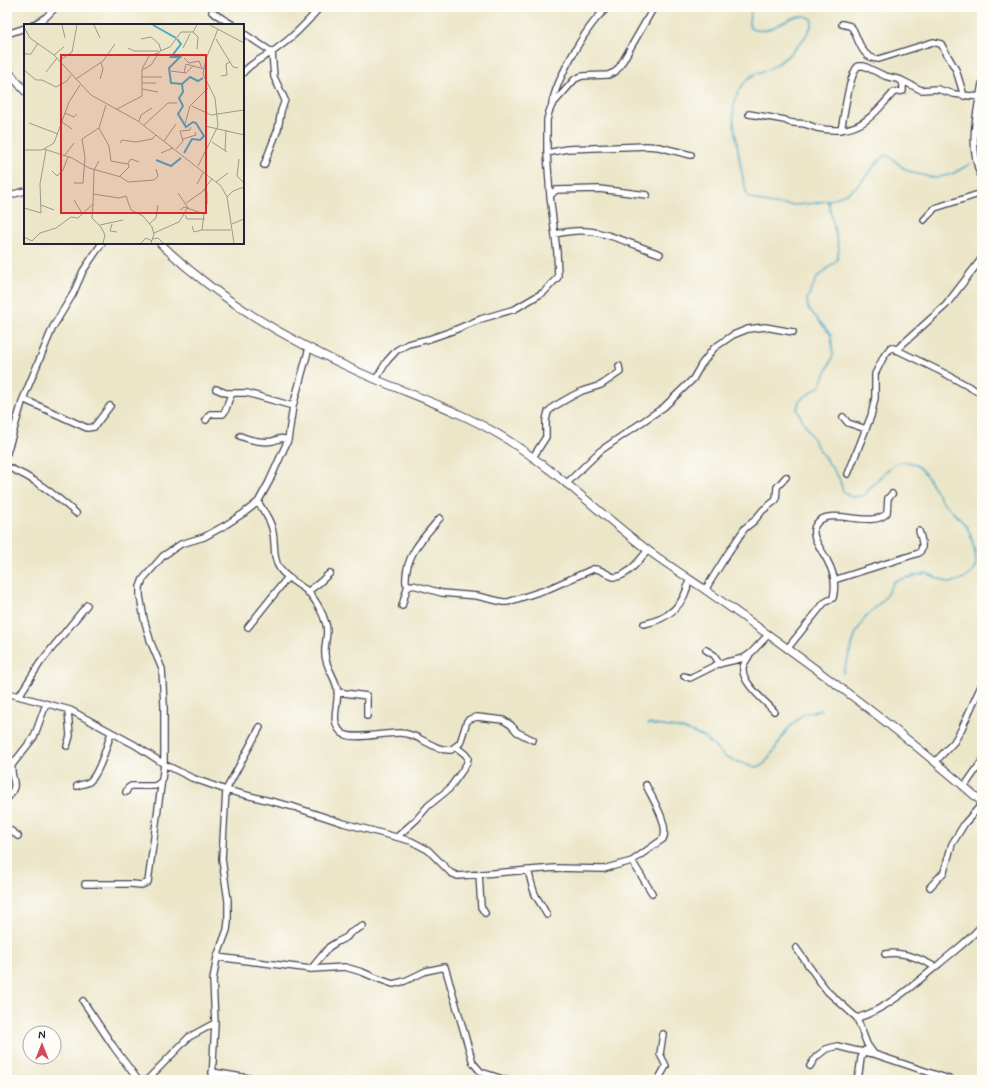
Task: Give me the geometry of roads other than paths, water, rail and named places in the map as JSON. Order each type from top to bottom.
[{"type":"main road","points":[[7,70],[24,90]]},
{"type":"main road","points":[[161,244],[201,279],[248,313],[309,348],[376,379],[473,420],[533,457],[648,550],[787,648],[852,697],[935,762],[982,803]]},
{"type":"street","points":[[35,24],[46,17],[56,7]]},
{"type":"street","points":[[314,7],[314,14]]},
{"type":"street","points":[[244,72],[250,65],[286,42],[320,7]]},
{"type":"street","points":[[376,379],[387,361],[397,350],[408,344],[440,335],[481,319],[515,309],[544,292],[558,277],[559,272],[550,196],[547,153],[547,120],[560,79],[583,36],[602,12],[609,7]]},
{"type":"street","points":[[552,105],[570,82],[575,78],[582,76],[608,75],[615,72],[620,66],[654,7]]},
{"type":"street","points":[[212,12],[231,24]]},
{"type":"street","points":[[842,24],[853,29],[863,51],[867,56],[874,59],[879,59],[933,42],[941,44],[956,70],[964,96]]},
{"type":"street","points":[[7,34],[24,28]]},
{"type":"street","points":[[244,34],[269,50],[271,53],[274,77],[284,100],[278,129],[264,165]]},
{"type":"street","points":[[841,130],[849,88],[855,68],[858,66],[864,66],[885,76],[901,80],[921,90],[937,89],[964,96],[980,97]]},
{"type":"street","points":[[749,114],[785,120],[789,123],[804,124],[815,128],[830,130],[851,129],[867,120],[887,101],[894,92],[903,92],[904,85],[901,80]]},
{"type":"street","points":[[982,84],[974,133],[974,148],[978,170],[982,179]]},
{"type":"street","points":[[547,153],[567,149],[647,146],[659,147],[691,155]]},
{"type":"street","points":[[550,196],[556,190],[584,189],[599,189],[647,195]]},
{"type":"street","points":[[7,197],[24,190]]},
{"type":"street","points":[[924,220],[935,208],[982,193]]},
{"type":"street","points":[[555,234],[570,231],[598,233],[660,254]]},
{"type":"street","points":[[7,453],[24,399],[53,327],[101,244]]},
{"type":"street","points":[[896,350],[946,305],[982,258]]},
{"type":"street","points":[[566,484],[600,451],[669,402],[693,380],[701,365],[714,348],[732,335],[748,329],[765,327],[793,332]]},
{"type":"street","points":[[848,474],[866,429],[874,404],[875,374],[884,356],[891,347],[946,374],[982,394]]},
{"type":"street","points":[[85,884],[142,885],[147,883],[151,864],[164,764],[164,728],[162,669],[150,642],[144,619],[140,596],[140,587],[143,579],[163,556],[181,544],[204,536],[224,526],[258,502],[288,440],[293,406],[309,348]]},
{"type":"street","points":[[533,457],[546,437],[546,420],[548,412],[553,407],[577,394],[601,385],[614,377],[620,372],[619,366]]},
{"type":"street","points":[[216,389],[232,394],[247,394],[293,406]]},
{"type":"street","points":[[206,420],[210,414],[223,414],[225,412],[232,394]]},
{"type":"street","points":[[24,399],[87,428],[94,427],[110,406]]},
{"type":"street","points":[[843,417],[848,423],[866,429]]},
{"type":"street","points":[[240,436],[254,440],[272,441],[282,438],[288,440]]},
{"type":"street","points":[[7,467],[19,472],[54,494],[76,513]]},
{"type":"street","points":[[705,590],[745,528],[754,521],[763,510],[776,500],[777,487],[786,477]]},
{"type":"street","points":[[787,648],[824,604],[833,598],[835,587],[834,580],[829,563],[815,539],[814,533],[816,525],[820,520],[829,517],[876,519],[884,516],[887,513],[888,498],[892,494]]},
{"type":"street","points":[[258,502],[266,514],[272,528],[276,562],[280,570],[307,592],[315,602],[326,624],[327,631],[325,657],[337,688],[335,721],[345,736],[354,737],[400,733],[422,738],[440,749],[451,750],[456,747],[462,738],[467,722],[470,719],[477,717],[503,720],[511,725],[517,732],[533,740]]},
{"type":"street","points":[[410,586],[406,583],[406,576],[412,552],[440,518]]},
{"type":"street","points":[[834,580],[920,553],[923,547],[919,531]]},
{"type":"street","points":[[402,606],[407,588],[413,585],[452,595],[471,595],[508,602],[548,589],[594,569],[600,570],[613,577],[620,577],[631,569],[648,550]]},
{"type":"street","points":[[307,592],[330,573]]},
{"type":"street","points":[[248,627],[288,577]]},
{"type":"street","points":[[644,624],[663,619],[676,607],[687,591],[689,580]]},
{"type":"street","points":[[19,696],[40,662],[87,605]]},
{"type":"street","points":[[768,635],[751,653],[744,664],[743,673],[750,686],[774,711]]},
{"type":"street","points":[[706,650],[714,654],[720,664]]},
{"type":"street","points":[[684,676],[688,678],[694,676],[720,664],[744,658],[751,653]]},
{"type":"street","points":[[935,762],[954,742],[982,684]]},
{"type":"street","points":[[337,692],[367,696],[367,716]]},
{"type":"street","points":[[7,693],[68,710],[111,734],[135,745],[164,764],[192,778],[226,790],[294,807],[343,823],[419,844],[435,856],[451,873],[458,876],[555,868],[603,869],[632,861],[665,836],[662,818],[646,785]]},
{"type":"street","points":[[7,798],[14,790],[15,786],[12,765],[34,737],[46,704]]},
{"type":"street","points":[[68,710],[70,736],[68,746]]},
{"type":"street","points":[[212,1080],[215,1023],[213,986],[217,957],[227,930],[228,922],[228,901],[222,860],[226,790],[260,727]]},
{"type":"street","points":[[77,786],[88,782],[94,776],[106,750],[111,734]]},
{"type":"street","points":[[397,837],[417,819],[428,806],[449,789],[467,763],[468,758],[456,747]]},
{"type":"street","points":[[964,787],[982,761]]},
{"type":"street","points":[[126,792],[131,786],[155,786],[162,781]]},
{"type":"street","points":[[930,887],[944,872],[952,844],[965,823],[982,803]]},
{"type":"street","points":[[7,828],[18,836]]},
{"type":"street","points":[[632,861],[652,893]]},
{"type":"street","points":[[528,870],[535,894],[547,915]]},
{"type":"street","points":[[479,874],[481,907],[485,913]]},
{"type":"street","points":[[311,969],[329,947],[363,926]]},
{"type":"street","points":[[857,1018],[871,1013],[916,984],[935,967],[963,946],[982,926]]},
{"type":"street","points":[[796,948],[828,992],[857,1018],[867,1044],[874,1054]]},
{"type":"street","points":[[885,954],[892,953],[919,959],[935,967]]},
{"type":"street","points":[[217,957],[311,969],[345,967],[393,984],[405,981],[426,971],[445,967],[473,1063],[481,1072],[506,1080]]},
{"type":"street","points":[[83,1001],[138,1080]]},
{"type":"street","points":[[147,1080],[189,1037],[215,1023]]},
{"type":"street","points":[[658,1080],[666,1066],[660,1054],[663,1034]]},
{"type":"street","points":[[856,1080],[859,1073],[861,1058],[865,1052],[867,1044]]},
{"type":"street","points":[[810,1066],[816,1057],[831,1047],[841,1046],[874,1054],[932,1072],[952,1080]]},
{"type":"street","points":[[212,1072],[260,1080]]},
{"type":"waterway","points":[[752,7],[749,20],[750,28],[759,30],[767,30],[798,16],[805,16],[813,20],[808,33],[792,52],[771,68],[749,78],[741,87],[737,95],[733,116],[743,177],[748,197],[774,204],[789,205],[819,202],[834,198],[857,186],[884,156],[889,156],[902,167],[913,173],[935,178],[952,174],[970,164]]},
{"type":"waterway","points":[[828,201],[839,249],[837,260],[817,278],[807,299],[808,308],[831,335],[833,356],[820,386],[799,401],[797,410],[818,448],[839,478],[843,491],[851,497],[863,496],[886,471],[896,464],[901,462],[909,462],[921,469],[943,502],[968,529],[976,558],[975,567],[971,574],[950,583],[926,573],[894,581],[884,599],[864,619],[856,633],[843,673]]},
{"type":"waterway","points":[[648,724],[683,729],[704,737],[725,757],[753,767],[762,766],[770,757],[786,731],[803,714],[821,710]]}]
